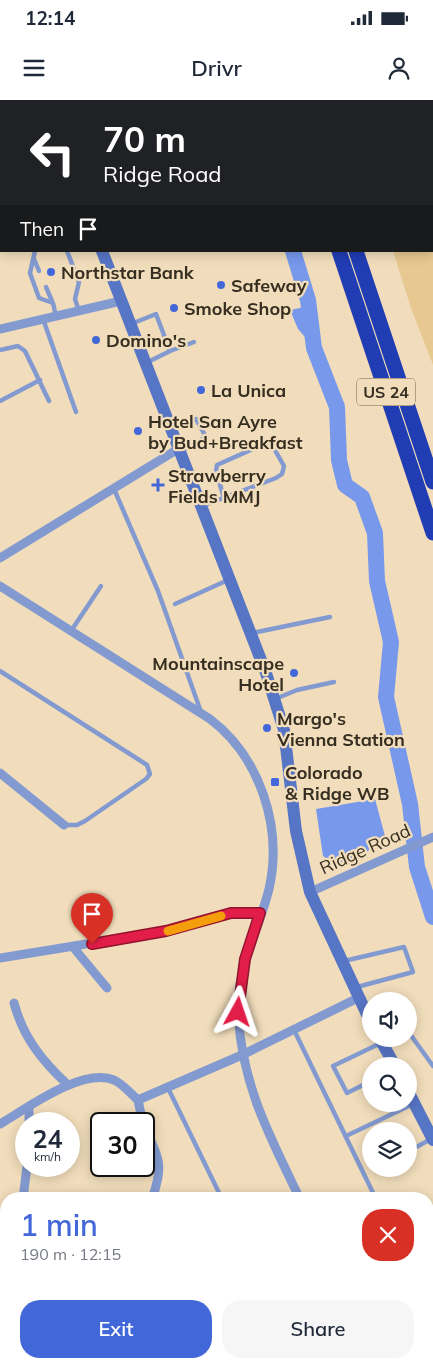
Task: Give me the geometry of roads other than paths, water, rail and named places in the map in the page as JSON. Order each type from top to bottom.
[{"type":"highway","name":"US 24","points":[[339,252],[433,533]]},
{"type":"highway","name":"US 24","points":[[356,252],[433,482]]},
{"type":"main road","points":[[102,252],[274,699],[286,746],[296,831],[310,892],[362,1005]]},
{"type":"main road","points":[[417,1107],[426,1121],[433,1139]]},
{"type":"street","points":[[0,329],[121,301]]},
{"type":"street","points":[[0,558],[179,450]]},
{"type":"street","points":[[2,591],[71,631],[222,728],[241,749],[258,778],[272,842],[272,858],[269,888],[245,959],[239,995],[238,1012],[242,1055],[256,1106],[297,1192]]},
{"type":"street","points":[[0,773],[64,825]]},
{"type":"street","name":"Ridge Road","points":[[310,892],[400,850],[431,838]]},
{"type":"street","points":[[0,958],[166,931],[231,913],[260,913]]},
{"type":"street","points":[[73,947],[76,953],[107,988]]},
{"type":"street","points":[[138,1100],[242,1055],[294,1030],[356,993]]},
{"type":"street","points":[[14,1003],[18,1020],[36,1053],[68,1085]]},
{"type":"street","points":[[0,1124],[68,1085],[91,1079],[112,1080],[138,1100],[141,1112]]},
{"type":"street","points":[[29,1107],[29,1112]]},
{"type":"street","points":[[154,1192],[160,1174],[159,1162],[155,1152]]},
{"type":"street","points":[[25,1192],[26,1177]]},
{"type":"lane","points":[[36,252],[30,273],[39,298],[52,301]]},
{"type":"lane","points":[[67,252],[79,282],[75,296],[79,311]]},
{"type":"lane","points":[[34,257],[39,271]]},
{"type":"lane","points":[[46,287],[56,316]]},
{"type":"lane","points":[[130,324],[156,314],[170,351]]},
{"type":"lane","points":[[42,319],[76,412]]},
{"type":"lane","points":[[145,364],[170,351],[194,342]]},
{"type":"lane","points":[[0,350],[18,346],[25,351],[49,401]]},
{"type":"lane","points":[[0,401],[40,380]]},
{"type":"lane","points":[[171,429],[196,419],[206,437],[179,450]]},
{"type":"lane","points":[[201,506],[224,498],[276,478],[282,474],[284,466],[272,445],[264,444],[217,465],[216,471],[224,498]]},
{"type":"lane","points":[[114,488],[158,591],[201,713]]},
{"type":"lane","points":[[174,604],[229,579]]},
{"type":"lane","points":[[71,631],[101,586]]},
{"type":"lane","points":[[250,633],[330,617]]},
{"type":"lane","points":[[0,671],[147,765],[150,769],[150,774],[146,780],[85,821],[77,825],[64,825]]},
{"type":"lane","points":[[274,699],[297,690],[334,682]]},
{"type":"lane","points":[[341,962],[404,947],[413,972],[356,993]]},
{"type":"lane","points":[[294,1030],[373,1192]]},
{"type":"lane","points":[[417,1044],[433,1066]]},
{"type":"lane","points":[[362,1086],[347,1093],[334,1066],[370,1047]]},
{"type":"lane","points":[[168,1087],[219,1192]]},
{"type":"lane","points":[[346,1136],[387,1112]]},
{"type":"lane","points":[[417,1147],[433,1139]]},
{"type":"water","points":[[314,305],[318,325],[317,342],[311,344],[298,329],[290,310]]},
{"type":"water","points":[[375,799],[385,836],[379,838],[368,851],[335,865],[323,856],[316,809]]},
{"type":"waterway","points":[[293,252],[308,300],[314,348],[337,407],[339,460],[345,485],[362,497],[375,533],[377,581],[391,642],[386,697],[410,804],[417,867],[433,917]]},
{"type":"place","name":"Northstar Bank","points":[[51,272]]},
{"type":"place","name":"Safeway","points":[[221,285]]},
{"type":"place","name":"Smoke Shop","points":[[174,308]]},
{"type":"place","name":"Domino's","points":[[96,340]]},
{"type":"place","name":"La Unica","points":[[201,390]]},
{"type":"place","name":"Hotel San Ayre by Bud+Breakfast","points":[[138,431]]},
{"type":"place","name":"Strawberry Fields MMJ","points":[[158,485]]},
{"type":"place","name":"Mountainscape Hotel","points":[[294,673]]},
{"type":"place","name":"Margo's Vienna Station","points":[[267,728]]},
{"type":"place","name":"Colorado & Ridge WB","points":[[275,782]]}]
